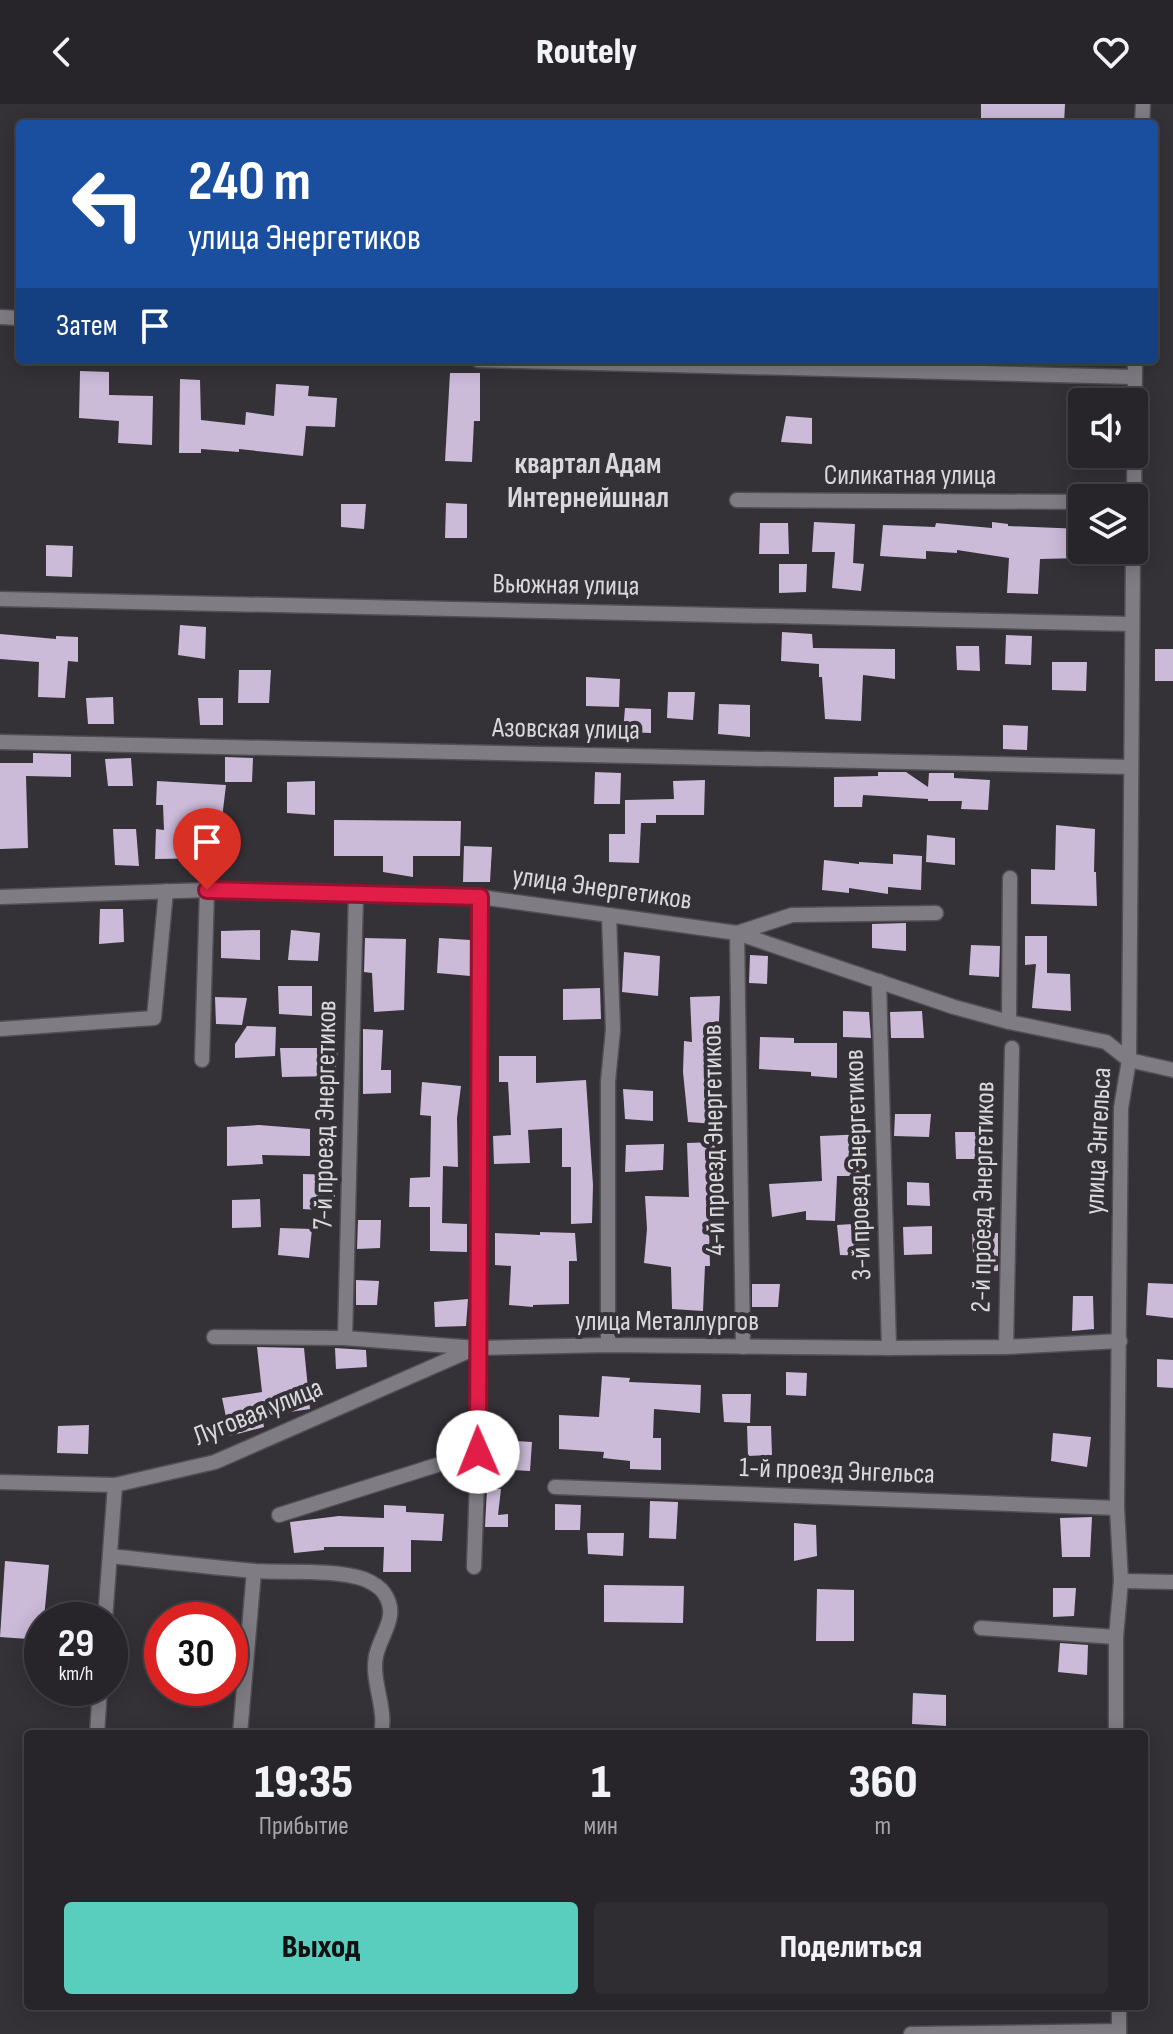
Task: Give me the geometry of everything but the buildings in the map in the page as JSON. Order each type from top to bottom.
[{"type":"street","points":[[632,364],[1134,377]]},
{"type":"street","points":[[1134,484],[1135,364]]},
{"type":"street","name":"Силикатная улица","points":[[737,500],[1068,502]]},
{"type":"street","name":"улица Энгельса","points":[[1116,1730],[1116,1637],[1121,1581],[1117,1508],[1121,1108],[1129,1060],[1133,564]]},
{"type":"street","name":"Вьюжная улица","points":[[0,599],[1131,624]]},
{"type":"street","name":"Азовская улица","points":[[0,742],[1130,767]]},
{"type":"street","points":[[1009,1022],[1010,878]]},
{"type":"street","points":[[202,1060],[207,890]]},
{"type":"street","name":"улица Энергетиков","points":[[0,897],[207,890],[480,897],[737,933],[954,1007],[1106,1042],[1129,1060],[1173,1070]]},
{"type":"street","points":[[0,1029],[154,1018],[166,891]]},
{"type":"street","name":"7-й проезд Энергетиков","points":[[345,1338],[356,893]]},
{"type":"street","points":[[474,1567],[478,1452],[480,897]]},
{"type":"street","points":[[737,933],[792,915],[936,913]]},
{"type":"street","points":[[608,1345],[608,1081],[613,1030],[609,915]]},
{"type":"street","name":"4-й проезд Энергетиков","points":[[737,933],[743,1347]]},
{"type":"street","name":"3-й проезд Энергетиков","points":[[879,981],[889,1348]]},
{"type":"street","name":"2-й проезд Энергетиков","points":[[1006,1347],[1012,1048]]},
{"type":"street","name":"улица Металлургов","points":[[214,1337],[345,1338],[477,1348],[608,1345],[1006,1347],[1120,1341]]},
{"type":"street","name":"Луговая улица","points":[[0,1482],[115,1485],[215,1462],[477,1348]]},
{"type":"street","points":[[279,1515],[478,1452]]},
{"type":"street","points":[[106,1602],[115,1485]]},
{"type":"street","name":"1-й проезд Энгельса","points":[[555,1487],[1117,1508]]},
{"type":"street","points":[[110,1556],[367,1580],[382,1590],[390,1604],[390,1621],[376,1656],[382,1730]]},
{"type":"street","points":[[240,1730],[254,1571]]},
{"type":"street","points":[[1121,1581],[1173,1582]]},
{"type":"street","points":[[981,1628],[1116,1637]]},
{"type":"street","points":[[97,1730],[99,1706]]},
{"type":"street","points":[[911,2034],[1119,2032],[1119,2010]]},
{"type":"district","name":"квартал Адам Интернейшнал","points":[[588,481]]},
{"type":"route","points":[[207,890],[480,897],[478,1452]]}]
